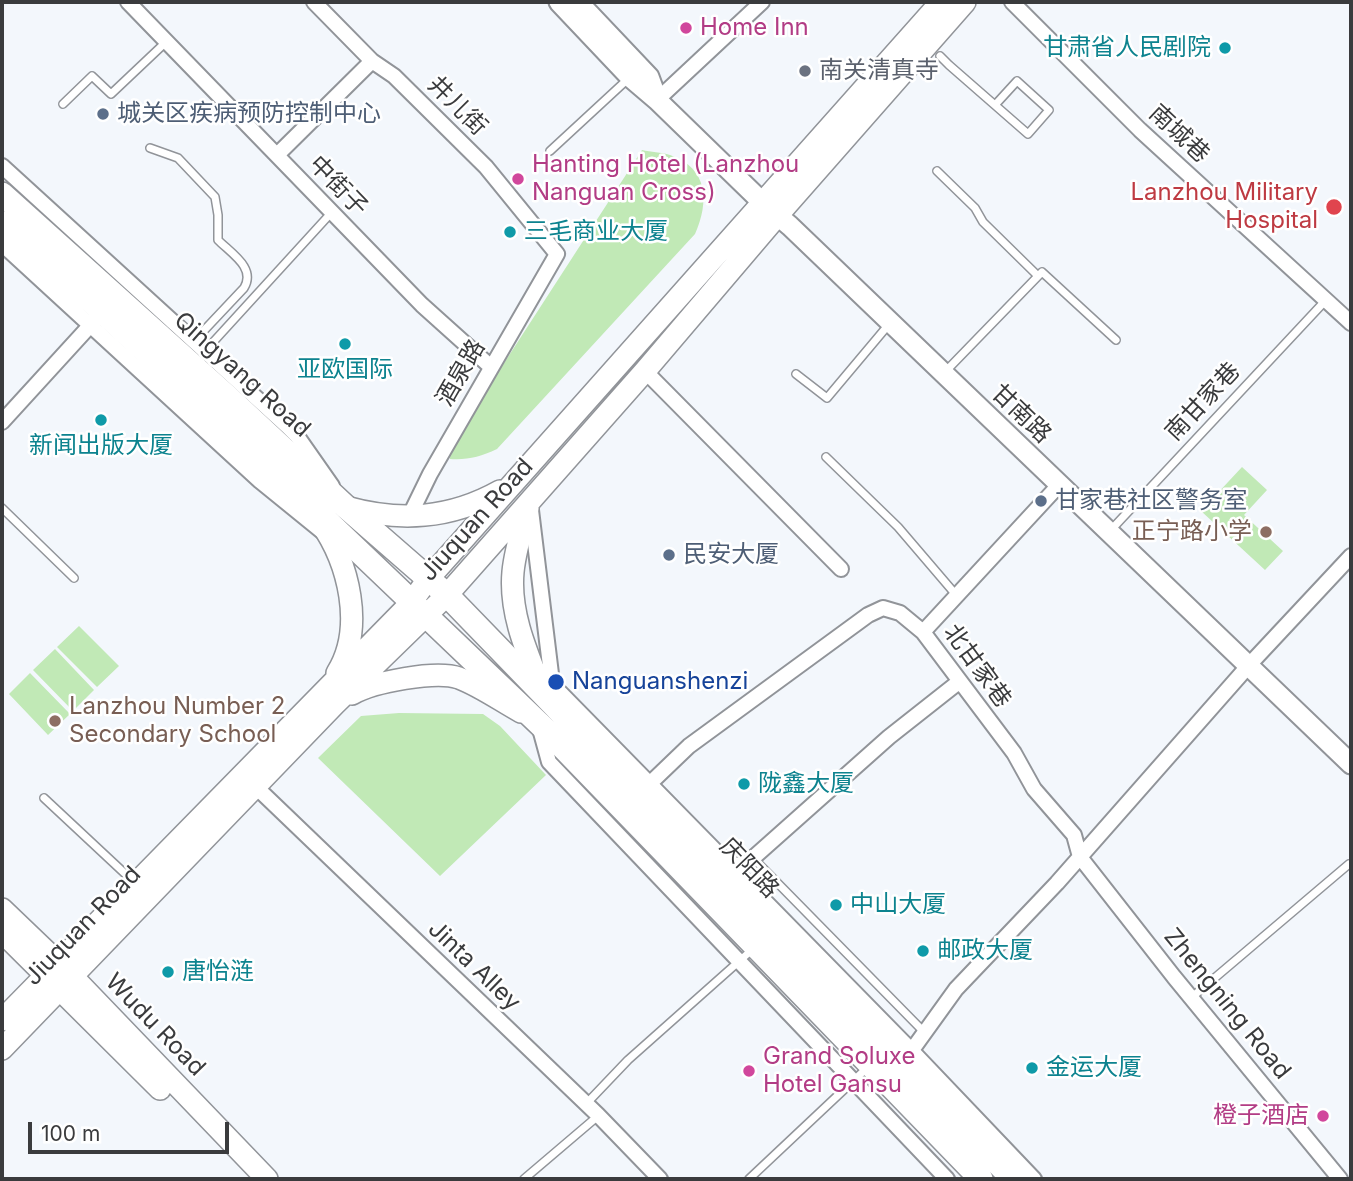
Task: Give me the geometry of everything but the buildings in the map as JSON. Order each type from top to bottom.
[{"type":"main road","name":"Jiuquan Road","points":[[2,1049],[58,975],[135,883],[329,699],[419,609],[447,595],[645,371],[770,209],[941,2]]},
{"type":"main road","name":"Jiuquan Road","points":[[419,609],[428,579],[514,483],[965,2]]},
{"type":"main road","name":"Qingyang Road","points":[[2,194],[229,398],[346,508],[447,595]]},
{"type":"main road","name":"Qingyang Road","points":[[2,223],[97,319],[303,498],[419,609]]},
{"type":"main road","points":[[346,508],[373,515],[409,517],[462,508],[514,483]]},
{"type":"main road","points":[[303,498],[334,541],[344,563],[348,582],[348,648],[329,699]]},
{"type":"main road","points":[[530,501],[516,556],[513,596],[532,665],[548,688]]},
{"type":"main road","name":"庆阳路","points":[[447,595],[548,688],[722,867],[775,932],[907,1057],[1013,1179]]},
{"type":"main road","name":"庆阳路","points":[[419,609],[538,721],[747,954],[871,1064],[981,1179]]},
{"type":"main road","points":[[329,699],[391,681],[416,677],[457,677],[538,721]]},
{"type":"main road","name":"Jiuquan Road","points":[[2,1020],[58,975],[255,786],[329,699]]},
{"type":"main road","name":"Wudu Road","points":[[2,909],[58,975],[253,1177]]},
{"type":"main road","name":"Wudu Road","points":[[2,932],[58,975]]},
{"type":"street","name":"中街子","points":[[128,2],[422,305],[491,367]]},
{"type":"street","name":"井儿街","points":[[314,2],[372,61],[394,76],[486,167],[557,254]]},
{"type":"street","name":"甘南路","points":[[559,2],[629,77],[657,100],[1250,664],[1351,764]]},
{"type":"street","name":"甘南路","points":[[578,2],[649,77],[657,100]]},
{"type":"street","points":[[657,100],[762,2]]},
{"type":"street","name":"南城巷","points":[[1012,2],[1140,130],[1351,323]]},
{"type":"street","points":[[277,155],[372,61]]},
{"type":"street","points":[[2,166],[297,436],[321,467],[346,508]]},
{"type":"street","points":[[2,244],[97,319],[260,481],[334,541]]},
{"type":"street","name":"酒泉路","points":[[409,517],[430,474],[557,254]]},
{"type":"street","points":[[2,422],[97,319]]},
{"type":"street","points":[[645,371],[841,569]]},
{"type":"street","name":"北甘家巷","points":[[1059,485],[923,632],[1014,753],[1034,789],[1074,835],[1080,857]]},
{"type":"street","points":[[530,501],[548,688]]},
{"type":"street","points":[[907,1057],[956,989],[1080,857],[1250,664],[1351,556]]},
{"type":"street","points":[[645,788],[690,746],[868,615],[883,608],[900,613],[923,632]]},
{"type":"street","points":[[753,858],[889,737],[960,681]]},
{"type":"street","name":"Jinta Alley","points":[[255,786],[598,1115],[660,1179]]},
{"type":"street","name":"Zhengning Road","points":[[1080,857],[1191,998],[1340,1179]]},
{"type":"street","points":[[722,867],[907,1057],[1034,1179]]},
{"type":"street","points":[[747,954],[853,1081],[947,1179]]},
{"type":"lane","points":[[63,104],[92,76],[111,94],[167,41]]},
{"type":"lane","points":[[940,56],[995,105],[1028,134],[1049,110],[1017,81],[995,105]]},
{"type":"lane","points":[[550,151],[629,77]]},
{"type":"lane","points":[[150,148],[178,158],[215,197],[218,240],[248,270],[249,280],[244,288],[194,341]]},
{"type":"lane","points":[[937,171],[975,208],[983,222],[1038,276]]},
{"type":"lane","points":[[205,351],[332,212]]},
{"type":"lane","points":[[944,373],[1042,272],[1115,340]]},
{"type":"lane","name":"南甘家巷","points":[[1109,531],[1326,300]]},
{"type":"lane","points":[[796,374],[827,398],[890,323]]},
{"type":"lane","points":[[826,457],[898,527],[957,597]]},
{"type":"lane","points":[[2,508],[74,578]]},
{"type":"lane","points":[[44,798],[135,883]]},
{"type":"lane","points":[[722,867],[753,858],[925,1032]]},
{"type":"lane","points":[[1191,998],[1349,864]]},
{"type":"lane","points":[[585,1104],[628,1060],[775,932]]},
{"type":"lane","points":[[749,1179],[871,1064]]},
{"type":"lane","points":[[524,1179],[598,1115]]},
{"type":"green space","points":[[642,150],[667,154],[683,161],[699,178],[704,199],[695,234],[497,449],[474,457],[450,459],[449,448]]},
{"type":"green space","points":[[1242,467],[1267,490],[1244,515],[1283,551],[1265,570],[1201,511]]},
{"type":"green space","points":[[79,626],[119,666],[97,687],[57,647]]},
{"type":"green space","points":[[55,649],[94,690],[73,711],[33,670]]},
{"type":"green space","points":[[30,673],[70,714],[48,735],[9,694]]},
{"type":"green space","points":[[399,713],[483,714],[500,726],[546,775],[440,876],[318,758],[361,716]]},
{"type":"place","name":"Home Inn","points":[[686,28]]},
{"type":"place","name":"甘肃省人民剧院","points":[[1225,48]]},
{"type":"place","name":"南关清真寺","points":[[805,71]]},
{"type":"place","name":"城关区疾病预防控制中心","points":[[103,114]]},
{"type":"place","name":"Hanting Hotel (Lanzhou Nanguan Cross)","points":[[518,179]]},
{"type":"place","name":"Lanzhou Military Hospital","points":[[1334,207]]},
{"type":"place","name":"三毛商业大厦","points":[[510,232]]},
{"type":"place","name":"亚欧国际","points":[[345,344]]},
{"type":"place","name":"新闻出版大厦","points":[[101,420]]},
{"type":"place","name":"甘家巷社区警务室","points":[[1041,501]]},
{"type":"place","name":"正宁路小学","points":[[1266,532]]},
{"type":"place","name":"民安大厦","points":[[669,555]]},
{"type":"place","name":"Nanguanshenzi","points":[[556,682]]},
{"type":"place","name":"Lanzhou Number 2 Secondary School","points":[[55,721]]},
{"type":"place","name":"陇鑫大厦","points":[[744,784]]},
{"type":"place","name":"中山大厦","points":[[836,905]]},
{"type":"place","name":"邮政大厦","points":[[923,951]]},
{"type":"place","name":"唐怡涟","points":[[168,972]]},
{"type":"place","name":"金运大厦","points":[[1032,1068]]},
{"type":"place","name":"Grand Soluxe Hotel Gansu","points":[[749,1071]]},
{"type":"place","name":"橙子酒店","points":[[1323,1116]]}]
